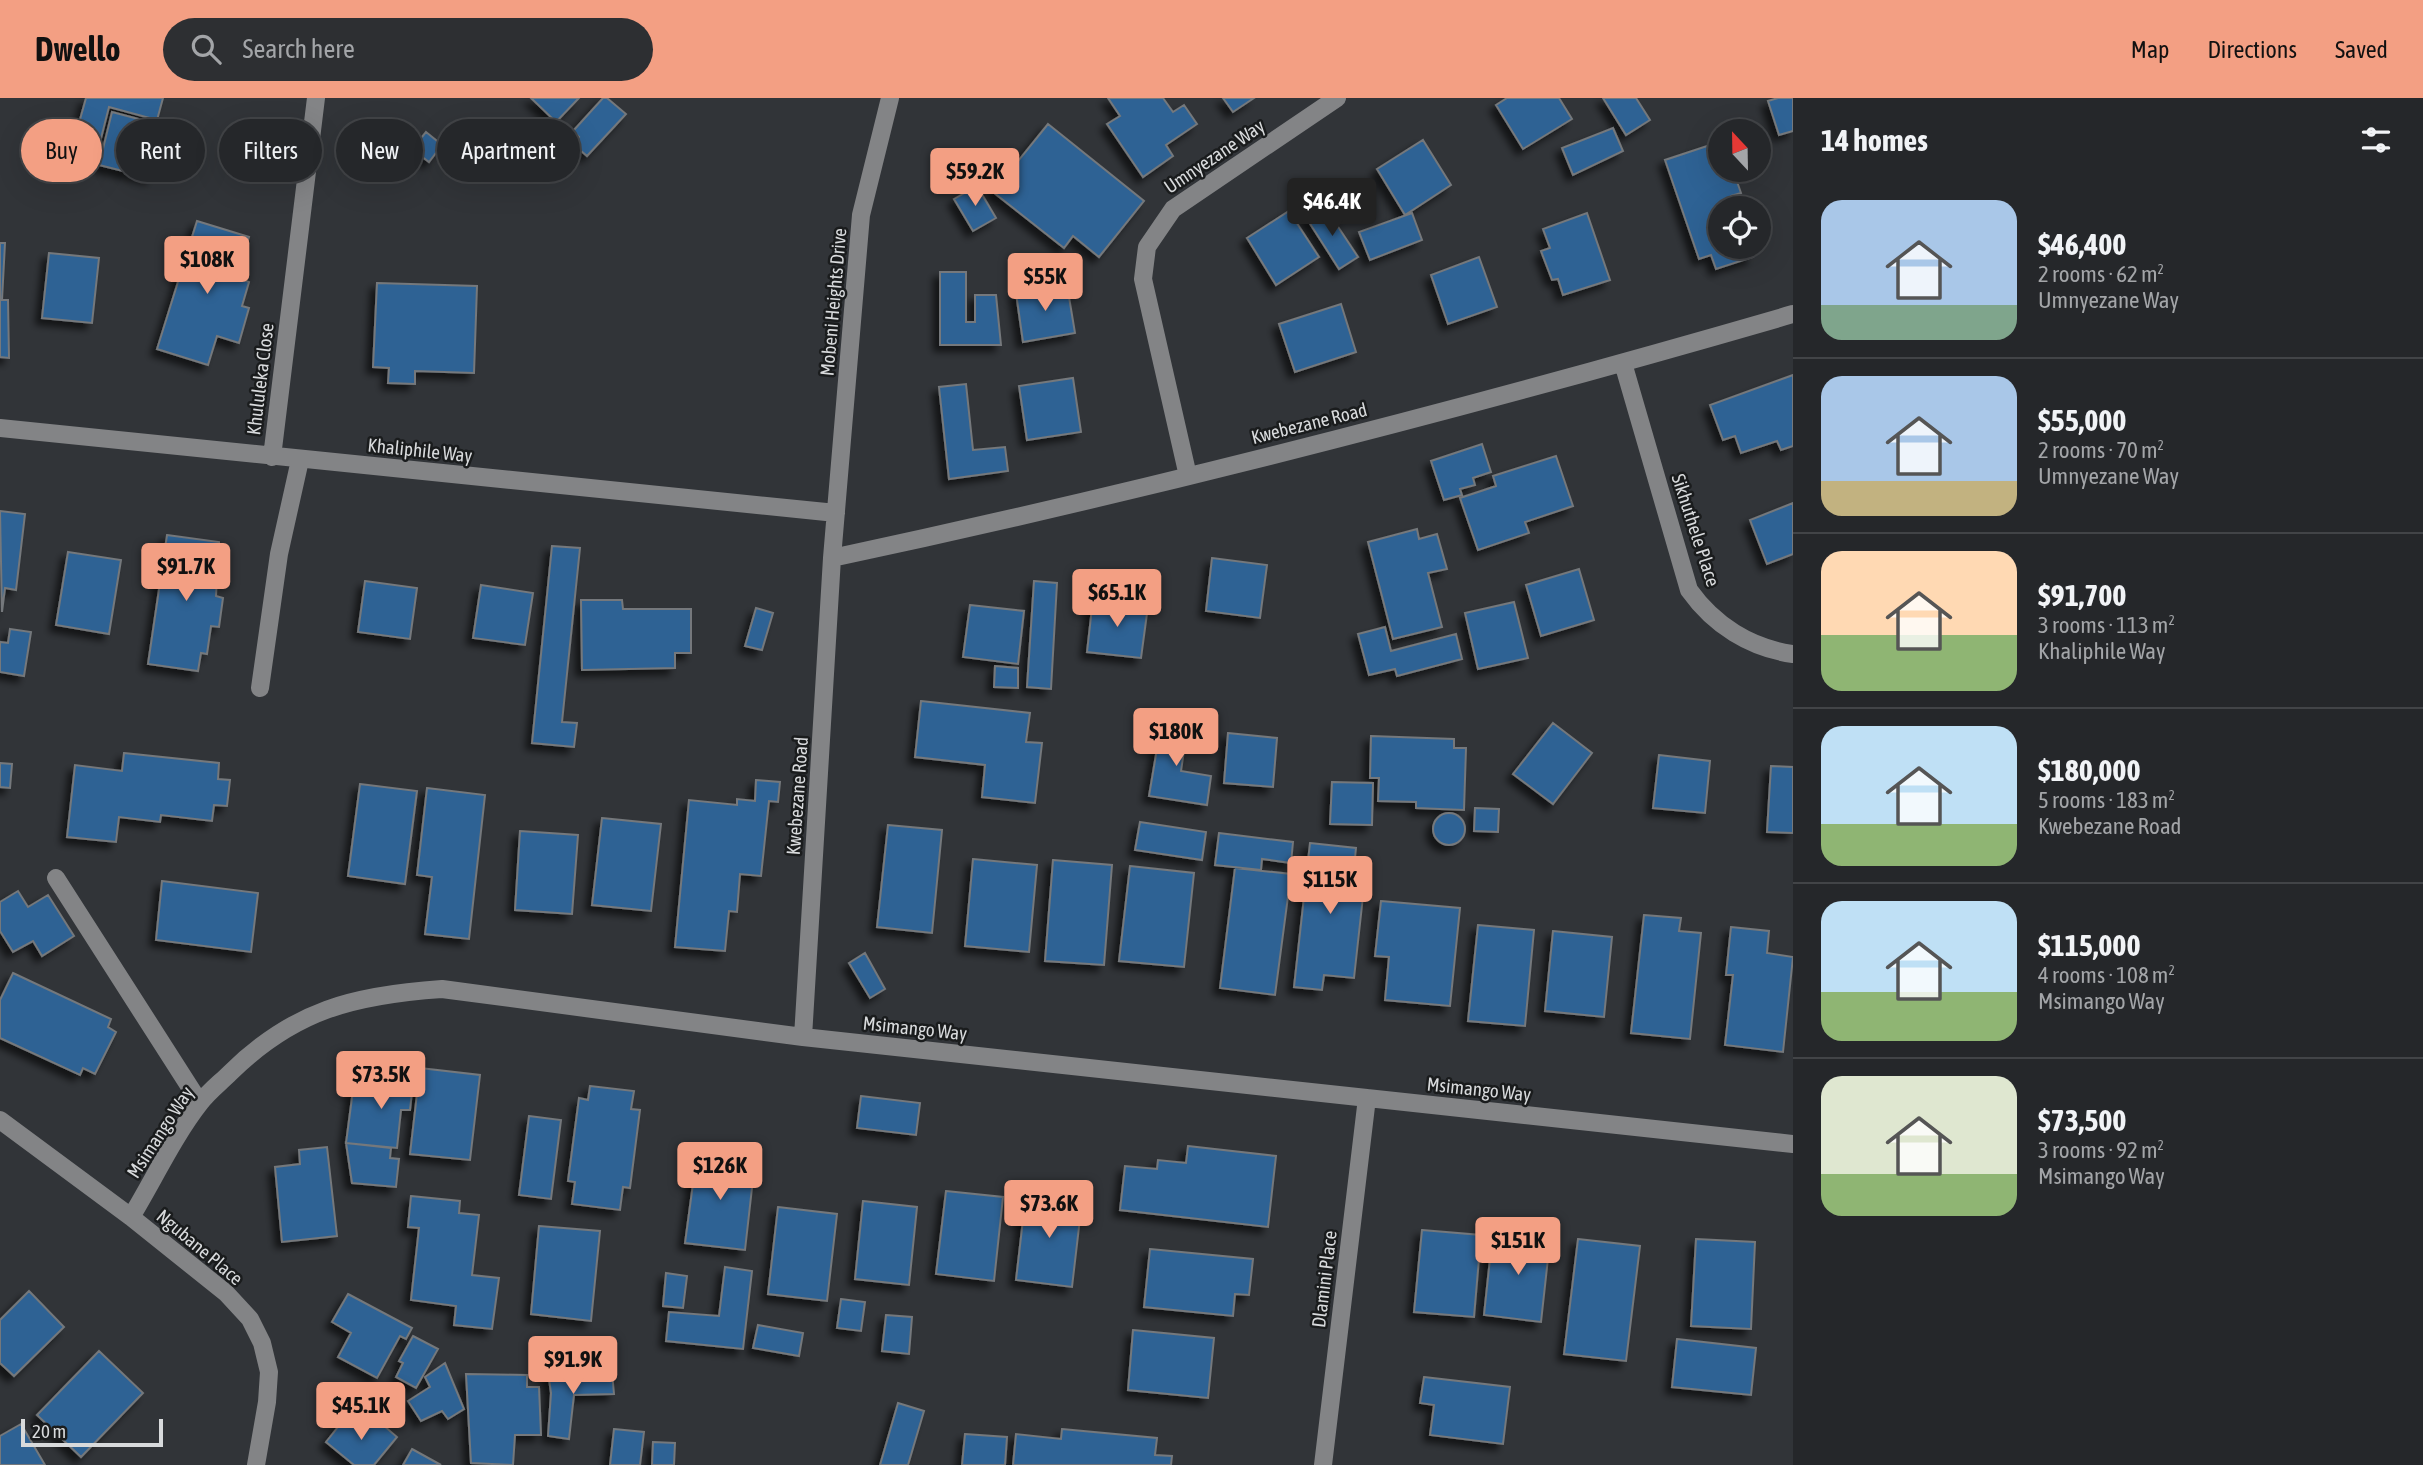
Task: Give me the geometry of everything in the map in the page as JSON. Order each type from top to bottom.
[{"type":"street","name":"Khululeka Close","points":[[271,457],[316,98]]},
{"type":"street","name":"Mobeni Heights Drive","points":[[836,513],[861,215],[890,98]]},
{"type":"street","name":"Umnyezane Way","points":[[1188,476],[1143,279],[1147,247],[1173,209],[1337,98]]},
{"type":"street","name":"Kwebezane Road","points":[[832,558],[1188,476],[1623,363],[1793,314]]},
{"type":"street","name":"Sikhuthele Place","points":[[1623,363],[1689,590],[1702,609],[1751,644],[1793,654]]},
{"type":"street","name":"Khaliphile Way","points":[[0,428],[836,513]]},
{"type":"street","points":[[260,688],[279,554],[300,460]]},
{"type":"street","name":"Kwebezane Road","points":[[803,1037],[836,513]]},
{"type":"street","points":[[55,878],[200,1103]]},
{"type":"street","name":"Msimango Way","points":[[131,1217],[200,1103],[245,1058],[285,1027],[333,1007],[386,993],[442,989],[803,1037],[1793,1144]]},
{"type":"street","name":"Dlamini Place","points":[[1323,1465],[1367,1098]]},
{"type":"street","name":"Ngubane Place","points":[[0,1120],[131,1217],[226,1293],[250,1318],[262,1343],[269,1372],[267,1402],[256,1465]]},
{"type":"building","points":[[86,98],[163,98],[157,119],[109,107],[102,134],[102,119],[80,119]]},
{"type":"building","points":[[531,98],[579,98],[559,119],[553,119]]},
{"type":"building","points":[[603,98],[607,98],[626,114],[587,156],[580,150],[580,123]]},
{"type":"building","points":[[1108,98],[1163,98],[1173,112],[1184,105],[1197,124],[1166,145],[1173,156],[1143,177],[1107,124],[1120,116]]},
{"type":"building","points":[[1223,98],[1254,98],[1233,112]]},
{"type":"building","points":[[1507,98],[1559,98],[1572,119],[1523,149],[1496,105]]},
{"type":"building","points":[[1603,98],[1636,98],[1650,120],[1626,135]]},
{"type":"building","points":[[1793,98],[1793,131],[1779,135],[1768,101]]},
{"type":"building","points":[[112,112],[138,119],[116,119],[116,169],[102,166],[102,153]]},
{"type":"building","points":[[1048,124],[1144,201],[1099,257],[1073,236],[1064,248],[993,192]]},
{"type":"building","points":[[1613,128],[1623,151],[1573,175],[1562,148]]},
{"type":"building","points":[[426,132],[437,141],[437,152],[429,162],[423,157],[423,136]]},
{"type":"building","points":[[1423,140],[1451,185],[1405,215],[1377,169]]},
{"type":"building","points":[[1708,146],[1708,182],[1737,182],[1741,193],[1708,196],[1708,256],[1699,259],[1665,160]]},
{"type":"building","points":[[977,186],[996,218],[973,231],[954,199]]},
{"type":"building","points":[[1325,207],[1358,257],[1339,269],[1307,219]]},
{"type":"building","points":[[1289,211],[1319,257],[1276,285],[1247,238]]},
{"type":"building","points":[[1412,213],[1422,240],[1370,260],[1359,232]]},
{"type":"building","points":[[1587,213],[1610,280],[1563,295],[1558,279],[1552,280],[1541,251],[1550,248],[1543,229]]},
{"type":"building","points":[[197,221],[249,237],[236,277],[249,282],[242,306],[249,308],[239,343],[217,336],[208,365],[157,349]]},
{"type":"building","points":[[0,243],[5,243],[2,300],[8,300],[9,358],[0,357]]},
{"type":"building","points":[[49,253],[99,258],[92,323],[42,318]]},
{"type":"building","points":[[1479,257],[1497,307],[1448,324],[1431,275]]},
{"type":"building","points":[[1712,259],[1747,259],[1716,269]]},
{"type":"building","points":[[940,272],[966,272],[966,322],[975,322],[975,295],[996,295],[1001,345],[940,345]]},
{"type":"building","points":[[377,283],[477,286],[474,373],[415,371],[415,384],[388,383],[389,368],[373,367]]},
{"type":"building","points":[[1067,285],[1075,333],[1023,342],[1016,293]]},
{"type":"building","points":[[1341,304],[1356,352],[1295,372],[1279,324]]},
{"type":"building","points":[[1793,375],[1793,446],[1781,450],[1777,441],[1741,453],[1735,436],[1723,440],[1710,405]]},
{"type":"building","points":[[1073,378],[1081,432],[1027,440],[1019,386]]},
{"type":"building","points":[[966,384],[973,450],[1005,447],[1008,471],[949,479],[939,387]]},
{"type":"building","points":[[1482,444],[1491,472],[1473,478],[1475,485],[1460,489],[1462,495],[1444,500],[1431,461]]},
{"type":"building","points":[[1556,456],[1573,506],[1525,522],[1529,533],[1478,550],[1460,498],[1496,486],[1493,476]]},
{"type":"building","points":[[1793,503],[1793,554],[1767,564],[1750,520]]},
{"type":"building","points":[[0,511],[25,514],[16,590],[5,588],[2,612]]},
{"type":"building","points":[[1417,529],[1419,539],[1437,534],[1447,569],[1428,573],[1442,627],[1393,639],[1368,542]]},
{"type":"building","points":[[167,535],[219,542],[216,596],[223,598],[219,627],[211,626],[207,654],[201,653],[198,671],[148,664]]},
{"type":"building","points":[[552,546],[580,548],[562,722],[577,723],[574,747],[532,743]]},
{"type":"building","points":[[68,552],[121,560],[109,634],[56,625]]},
{"type":"building","points":[[1212,558],[1267,565],[1260,618],[1206,611]]},
{"type":"building","points":[[1579,569],[1594,620],[1541,636],[1526,585]]},
{"type":"building","points":[[365,581],[417,588],[410,639],[358,632]]},
{"type":"building","points":[[1034,581],[1057,583],[1051,689],[1027,687]]},
{"type":"building","points":[[481,585],[533,593],[525,645],[473,638]]},
{"type":"building","points":[[1093,599],[1148,606],[1141,658],[1087,652]]},
{"type":"building","points":[[581,600],[622,600],[623,609],[691,609],[691,653],[675,653],[675,668],[582,670]]},
{"type":"building","points":[[1514,602],[1528,658],[1478,669],[1465,613]]},
{"type":"building","points":[[970,605],[1024,611],[1018,664],[963,657]]},
{"type":"building","points":[[756,608],[773,613],[762,650],[745,646]]},
{"type":"building","points":[[1385,627],[1391,651],[1456,634],[1462,659],[1397,676],[1395,669],[1369,675],[1358,634]]},
{"type":"building","points":[[10,629],[31,632],[24,676],[0,672],[0,642],[8,643]]},
{"type":"building","points":[[995,666],[1018,668],[1018,688],[994,687]]},
{"type":"building","points":[[921,701],[1030,713],[1026,742],[1042,743],[1035,803],[982,797],[985,765],[915,757]]},
{"type":"building","points":[[1162,719],[1188,723],[1181,771],[1211,776],[1207,805],[1149,796]]},
{"type":"building","points":[[1553,723],[1592,753],[1553,804],[1513,774]]},
{"type":"building","points":[[1228,733],[1277,738],[1273,787],[1224,783]]},
{"type":"building","points":[[1371,736],[1454,739],[1454,748],[1466,748],[1464,810],[1416,808],[1416,802],[1378,801],[1379,778],[1370,778]]},
{"type":"building","points":[[124,753],[219,763],[218,779],[230,780],[227,806],[214,805],[212,821],[161,815],[160,822],[119,817],[116,842],[67,837],[75,765],[122,771]]},
{"type":"building","points":[[1659,755],[1710,761],[1705,813],[1653,808]]},
{"type":"building","points":[[0,763],[12,764],[10,788],[0,787]]},
{"type":"building","points":[[1771,766],[1793,767],[1793,833],[1767,832]]},
{"type":"building","points":[[756,780],[780,782],[778,802],[769,801],[761,876],[740,874],[737,912],[729,911],[725,951],[675,947],[689,800],[737,805],[737,799],[755,801]]},
{"type":"building","points":[[1332,782],[1373,783],[1372,825],[1330,824]]},
{"type":"building","points":[[360,784],[417,791],[405,884],[348,876]]},
{"type":"building","points":[[427,788],[485,795],[469,939],[425,934],[432,877],[417,875]]},
{"type":"building","points":[[1475,808],[1499,809],[1498,832],[1474,831]]},
{"type":"building","points":[[1449,813],[1460,818],[1465,829],[1460,840],[1449,845],[1438,840],[1433,829],[1438,818]]},
{"type":"building","points":[[602,818],[661,824],[651,911],[592,905]]},
{"type":"building","points":[[1140,822],[1206,832],[1202,860],[1135,850]]},
{"type":"building","points":[[888,825],[942,830],[932,933],[877,927]]},
{"type":"building","points":[[520,831],[578,835],[572,914],[515,910]]},
{"type":"building","points":[[1219,833],[1293,842],[1291,863],[1262,859],[1261,870],[1215,865]]},
{"type":"building","points":[[1310,843],[1356,848],[1354,868],[1366,869],[1354,978],[1324,975],[1322,990],[1294,987]]},
{"type":"building","points":[[973,859],[1037,865],[1029,952],[965,946]]},
{"type":"building","points":[[1053,860],[1112,865],[1104,965],[1045,961]]},
{"type":"building","points":[[1130,866],[1194,873],[1184,967],[1119,961]]},
{"type":"building","points":[[1235,868],[1291,874],[1275,995],[1220,988]]},
{"type":"building","points":[[162,881],[258,893],[251,952],[156,940]]},
{"type":"building","points":[[18,891],[28,907],[48,895],[74,936],[42,956],[33,941],[13,952],[0,931],[0,902]]},
{"type":"building","points":[[1381,901],[1460,908],[1450,1006],[1385,1000],[1389,957],[1375,956]]},
{"type":"building","points":[[1644,915],[1681,918],[1679,931],[1701,933],[1690,1039],[1631,1033]]},
{"type":"building","points":[[1478,925],[1534,930],[1525,1026],[1468,1021]]},
{"type":"building","points":[[1731,927],[1769,931],[1767,953],[1793,957],[1783,1052],[1725,1045],[1733,975],[1726,975]]},
{"type":"building","points":[[1553,931],[1612,937],[1604,1017],[1545,1011]]},
{"type":"building","points":[[865,953],[885,989],[870,998],[849,963]]},
{"type":"building","points":[[13,973],[111,1019],[108,1027],[116,1032],[95,1074],[83,1068],[80,1075],[0,1038],[0,1000]]},
{"type":"building","points":[[394,1063],[415,1064],[410,1110],[401,1110],[397,1148],[346,1143],[353,1090],[390,1095]]},
{"type":"building","points":[[420,1068],[480,1075],[470,1160],[410,1154]]},
{"type":"building","points":[[590,1086],[634,1091],[631,1109],[640,1110],[630,1188],[623,1187],[620,1210],[572,1204],[575,1182],[568,1181],[579,1098],[588,1100]]},
{"type":"building","points":[[861,1096],[920,1103],[916,1135],[857,1128]]},
{"type":"building","points":[[529,1116],[561,1120],[551,1199],[519,1195]]},
{"type":"building","points":[[346,1143],[391,1148],[390,1158],[399,1159],[396,1187],[352,1183]]},
{"type":"building","points":[[1188,1146],[1276,1156],[1268,1227],[1120,1210],[1125,1166],[1157,1169],[1158,1160],[1186,1163]]},
{"type":"building","points":[[327,1147],[337,1236],[282,1242],[275,1167],[300,1164],[299,1150]]},
{"type":"building","points":[[697,1154],[755,1161],[745,1250],[685,1243]]},
{"type":"building","points":[[946,1191],[1003,1197],[994,1281],[936,1274]]},
{"type":"building","points":[[1026,1194],[1082,1201],[1072,1287],[1016,1280]]},
{"type":"building","points":[[411,1196],[460,1201],[459,1213],[479,1215],[472,1275],[499,1278],[492,1329],[454,1325],[456,1306],[411,1300],[419,1228],[408,1227]]},
{"type":"building","points":[[863,1201],[917,1207],[909,1285],[855,1279]]},
{"type":"building","points":[[778,1207],[837,1214],[827,1301],[768,1294]]},
{"type":"building","points":[[539,1226],[600,1231],[591,1321],[531,1314]]},
{"type":"building","points":[[1525,1228],[1551,1231],[1541,1322],[1484,1315],[1492,1240],[1523,1243]]},
{"type":"building","points":[[1422,1230],[1481,1235],[1474,1317],[1414,1312]]},
{"type":"building","points":[[1578,1239],[1640,1246],[1626,1361],[1564,1354]]},
{"type":"building","points":[[1696,1239],[1755,1242],[1751,1329],[1691,1326]]},
{"type":"building","points":[[1150,1249],[1253,1259],[1249,1295],[1235,1294],[1233,1316],[1144,1307]]},
{"type":"building","points":[[725,1267],[752,1271],[743,1349],[666,1341],[669,1312],[719,1316]]},
{"type":"building","points":[[666,1273],[687,1276],[683,1308],[663,1306]]},
{"type":"building","points":[[29,1291],[64,1327],[14,1376],[0,1363],[0,1320]]},
{"type":"building","points":[[348,1294],[412,1328],[406,1339],[400,1336],[377,1378],[338,1357],[351,1333],[332,1322]]},
{"type":"building","points":[[841,1299],[865,1302],[861,1331],[837,1328]]},
{"type":"building","points":[[886,1315],[912,1317],[909,1354],[882,1351]]},
{"type":"building","points":[[758,1325],[803,1333],[799,1356],[753,1348]]},
{"type":"building","points":[[1133,1330],[1214,1338],[1208,1398],[1128,1390]]},
{"type":"building","points":[[413,1336],[438,1349],[416,1388],[396,1377],[403,1363],[399,1361]]},
{"type":"building","points":[[1677,1339],[1756,1348],[1751,1395],[1672,1387]]},
{"type":"building","points":[[99,1351],[143,1393],[81,1457],[37,1415]]},
{"type":"building","points":[[445,1363],[464,1409],[448,1419],[442,1411],[421,1421],[408,1401],[430,1387],[425,1377]]},
{"type":"building","points":[[548,1372],[612,1372],[614,1394],[574,1395],[569,1439],[548,1436],[551,1393]]},
{"type":"building","points":[[466,1374],[527,1375],[527,1387],[539,1387],[541,1435],[515,1435],[513,1465],[471,1463]]},
{"type":"building","points":[[1424,1377],[1510,1387],[1503,1444],[1430,1435],[1434,1405],[1420,1403]]},
{"type":"building","points":[[898,1403],[924,1411],[908,1465],[880,1465]]},
{"type":"building","points":[[346,1417],[365,1432],[376,1419],[397,1437],[374,1465],[354,1465],[326,1442]]},
{"type":"building","points":[[21,1424],[45,1465],[0,1465],[0,1436]]},
{"type":"building","points":[[614,1429],[644,1432],[640,1465],[610,1465]]},
{"type":"building","points":[[1062,1429],[1157,1438],[1155,1455],[1172,1456],[1171,1465],[1013,1465],[1016,1434],[1061,1439]]},
{"type":"building","points":[[965,1434],[1007,1437],[1005,1465],[962,1465]]},
{"type":"building","points":[[653,1442],[675,1443],[674,1465],[652,1465]]},
{"type":"building","points":[[412,1449],[441,1465],[403,1465]]}]
